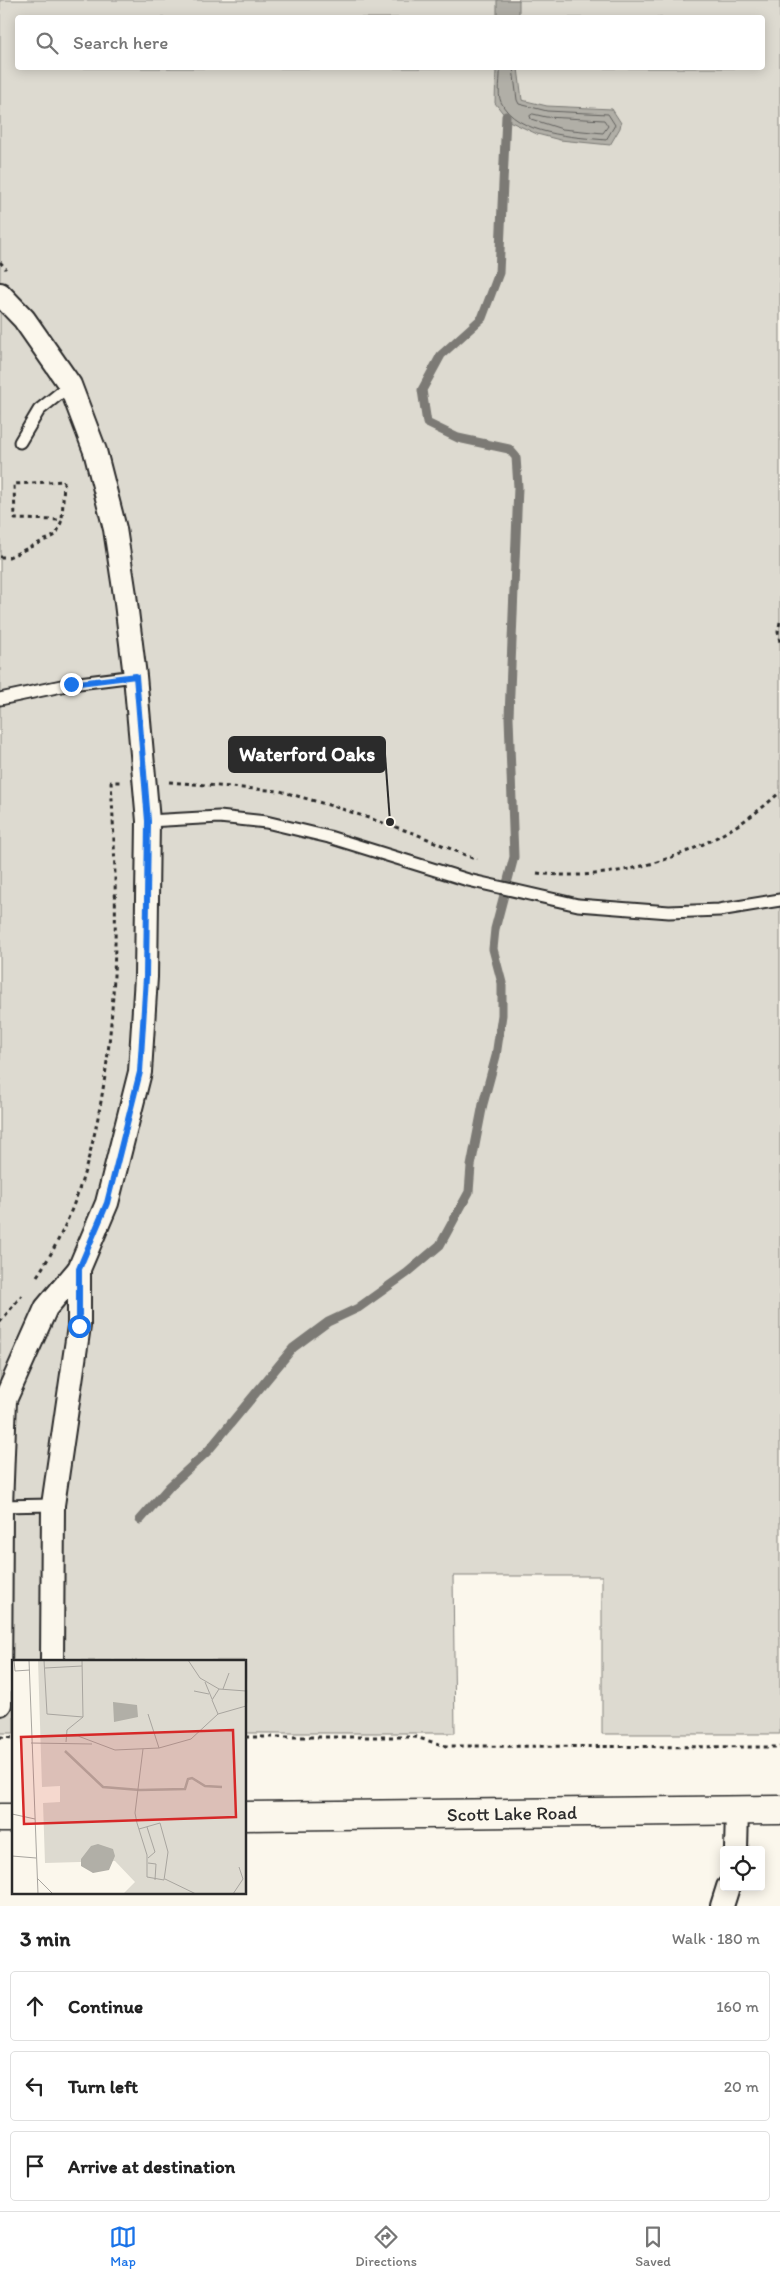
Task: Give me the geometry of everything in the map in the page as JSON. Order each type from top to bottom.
[{"type":"street","points":[[0,294],[24,319],[70,385],[95,451],[115,529],[136,676],[148,821],[146,977],[140,1072],[107,1203],[79,1269],[46,1308],[5,1400],[0,1506],[0,1704]]},
{"type":"street","points":[[52,1660],[53,1505],[79,1326],[79,1269]]},
{"type":"street","points":[[736,1846],[737,1810]]},
{"type":"street","name":"Scott Lake Road","points":[[246,1816],[780,1810]]},
{"type":"street","points":[[722,1906],[727,1891]]},
{"type":"lane","points":[[20,442],[39,410],[70,385]]},
{"type":"lane","points":[[0,700],[71,684],[136,676]]},
{"type":"lane","points":[[148,821],[219,817],[266,822],[329,838],[468,880],[578,905],[669,912],[719,910],[780,900]]},
{"type":"lane","points":[[0,1506],[53,1505]]},
{"type":"path","points":[[0,557],[9,557],[56,534],[62,520],[64,481],[14,484],[15,519],[62,520]]},
{"type":"path","points":[[780,622],[778,632],[780,642]]},
{"type":"path","points":[[33,1281],[53,1253],[67,1224],[80,1188],[102,1097],[115,948],[115,846],[111,782],[145,781],[280,791],[339,808],[416,834],[479,861]]},
{"type":"path","points":[[536,873],[555,875],[627,871],[663,859],[729,832],[756,815],[780,792]]},
{"type":"path","points":[[0,1322],[24,1292]]},
{"type":"path","points":[[246,1738],[415,1737],[446,1746],[780,1747]]},
{"type":"shaded area","points":[[0,0],[780,0],[780,1734],[602,1734],[602,1576],[453,1576],[455,1733],[246,1733],[246,1660],[12,1660],[12,1733],[0,1733]]},
{"type":"water","points":[[497,0],[519,0],[519,15],[497,15]]},
{"type":"water","points":[[496,70],[518,70],[522,100],[547,106],[612,109],[621,123],[610,145],[560,140],[537,134],[509,121],[495,103]]},
{"type":"waterway","points":[[140,1520],[170,1486],[208,1451],[293,1348],[328,1322],[358,1308],[407,1273],[440,1245],[469,1192],[471,1166],[483,1104],[496,1056],[502,1015],[502,983],[493,949],[495,929],[514,857],[509,717],[518,487],[516,457],[509,449],[458,438],[427,423],[422,390],[441,355],[482,318],[499,273],[506,116]]},
{"type":"place","name":"Waterford Oaks","points":[[390,822]]},
{"type":"route","points":[[71,684],[136,676],[148,821],[146,977],[140,1072],[107,1203],[79,1269],[79,1326]]}]
